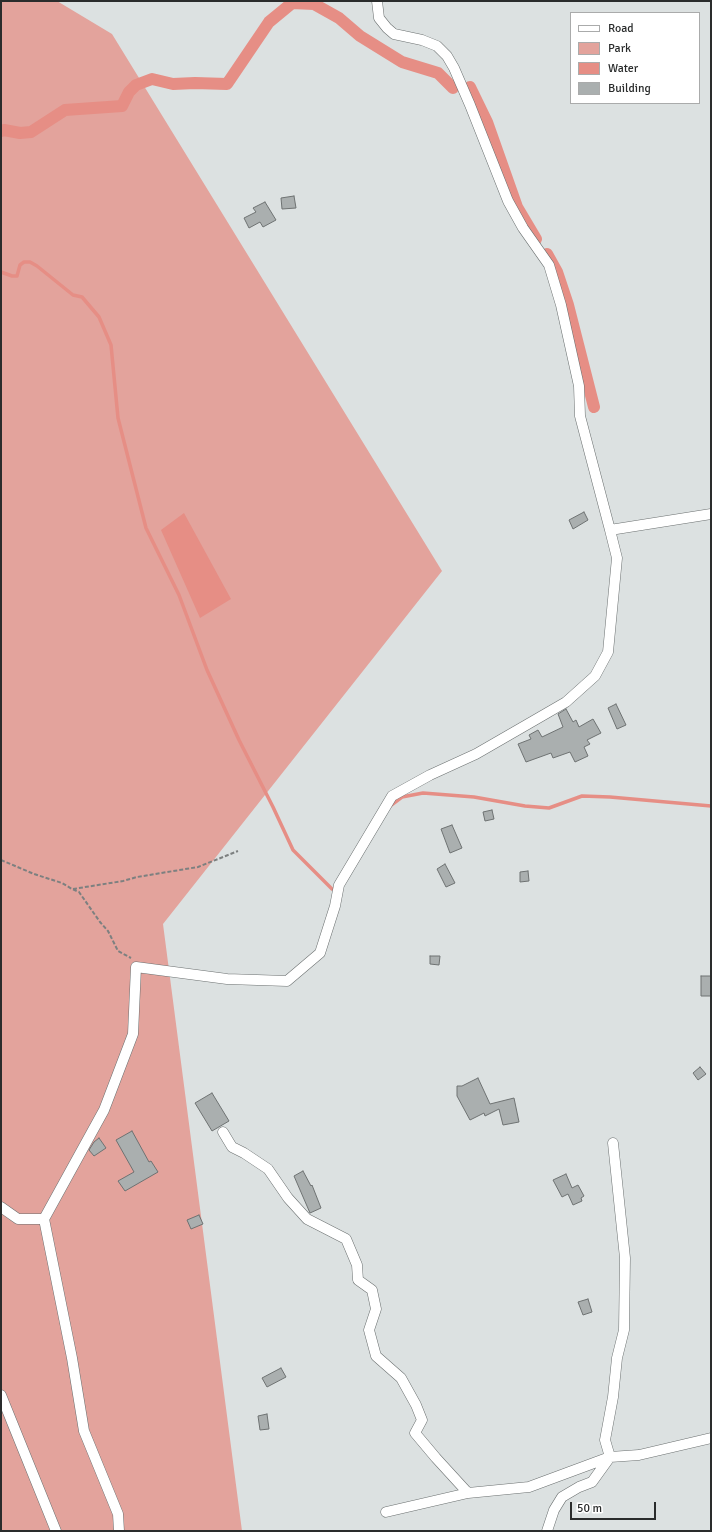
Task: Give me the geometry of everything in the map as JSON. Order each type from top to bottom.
[{"type":"street","points":[[119,1531],[118,1514],[84,1431],[72,1358],[44,1219],[104,1110],[133,1034],[136,967],[227,979],[287,981],[320,953],[335,906],[339,885],[392,796],[430,775],[476,754],[566,702],[595,676],[608,652],[617,558],[580,416],[579,386],[561,305],[549,265],[508,201],[454,68],[438,46],[422,40],[394,34],[387,28],[379,18],[377,1]]},
{"type":"street","points":[[610,530],[711,514]]},
{"type":"street","points":[[223,1132],[232,1147],[268,1169],[288,1198],[307,1219],[346,1239],[357,1265],[358,1280],[372,1290],[376,1309],[369,1330],[376,1356],[400,1378],[416,1404],[422,1420],[415,1433],[468,1493]]},
{"type":"street","points":[[548,1531],[554,1510],[562,1497],[579,1487],[592,1482],[610,1457],[605,1440],[613,1397],[617,1358],[624,1330],[625,1258],[613,1142]]},
{"type":"street","points":[[1,1207],[18,1219],[44,1219]]},
{"type":"street","points":[[1,1395],[56,1531]]},
{"type":"street","points":[[386,1512],[468,1493],[529,1487],[610,1457],[639,1455],[711,1438]]},
{"type":"path","points":[[72,889],[123,882],[137,877],[198,867],[238,850]]},
{"type":"path","points":[[1,860],[34,874],[62,882],[72,889],[80,892],[100,922],[108,931],[118,951],[135,960]]},
{"type":"green space","points":[[1,1],[57,1],[112,34],[442,571],[163,924],[242,1531],[1,1531]]},
{"type":"water","points":[[184,513],[231,599],[200,618],[161,530]]},
{"type":"building","points":[[294,196],[296,208],[282,209],[281,198]]},
{"type":"building","points":[[265,202],[276,220],[263,227],[260,222],[249,228],[244,218],[256,212],[253,208]]},
{"type":"building","points":[[584,512],[588,520],[573,529],[569,520]]},
{"type":"building","points":[[616,704],[626,725],[617,729],[608,708]]},
{"type":"building","points":[[566,709],[573,722],[576,720],[579,727],[593,719],[601,733],[587,740],[590,744],[584,747],[588,756],[575,762],[570,752],[553,758],[551,753],[526,762],[518,744],[531,739],[529,735],[538,730],[542,737],[563,727],[558,714]]},
{"type":"building","points":[[492,810],[494,819],[485,821],[483,812]]},
{"type":"building","points":[[452,825],[462,848],[450,853],[441,829]]},
{"type":"building","points":[[445,864],[455,883],[446,887],[437,869]]},
{"type":"building","points":[[528,871],[529,881],[520,882],[520,872]]},
{"type":"building","points":[[430,956],[440,956],[439,965],[430,964]]},
{"type":"building","points":[[701,976],[711,976],[711,996],[701,996]]},
{"type":"building","points":[[700,1067],[706,1074],[698,1080],[693,1073]]},
{"type":"building","points":[[478,1078],[490,1104],[514,1098],[519,1122],[503,1125],[499,1109],[485,1116],[484,1113],[470,1120],[457,1096],[457,1086],[462,1086]]},
{"type":"building","points":[[212,1093],[229,1121],[212,1131],[195,1103]]},
{"type":"building","points":[[132,1131],[149,1162],[151,1161],[158,1172],[125,1191],[118,1181],[134,1172],[116,1140]]},
{"type":"building","points":[[99,1138],[106,1148],[94,1156],[89,1150],[94,1142]]},
{"type":"building","points":[[303,1171],[311,1186],[312,1185],[321,1208],[310,1213],[294,1176]]},
{"type":"building","points":[[566,1174],[572,1188],[578,1185],[584,1196],[581,1198],[582,1201],[573,1205],[568,1194],[562,1197],[553,1180]]},
{"type":"building","points":[[199,1215],[203,1224],[191,1229],[187,1220]]},
{"type":"building","points":[[588,1299],[592,1312],[583,1315],[578,1302]]},
{"type":"building","points":[[281,1368],[286,1377],[267,1387],[262,1378]]},
{"type":"building","points":[[267,1414],[269,1429],[260,1430],[258,1416]]},
{"type":"waterway","points":[[1,131],[4,130],[20,133],[31,132],[65,110],[122,106],[129,92],[136,85],[152,79],[173,84],[227,84],[269,22],[292,3],[314,4],[339,18],[360,36],[402,62],[438,73],[453,88]]},
{"type":"waterway","points":[[470,87],[487,122],[517,207],[536,239]]},
{"type":"waterway","points":[[547,254],[557,272],[568,305],[594,407]]},
{"type":"waterway","points":[[1,272],[12,276],[17,276],[20,265],[24,262],[30,262],[73,295],[82,297],[99,317],[111,345],[118,418],[146,528],[179,595],[207,670],[239,740],[293,850],[332,889]]},
{"type":"waterway","points":[[390,806],[402,797],[423,793],[474,797],[525,806],[549,808],[582,796],[711,806]]}]
